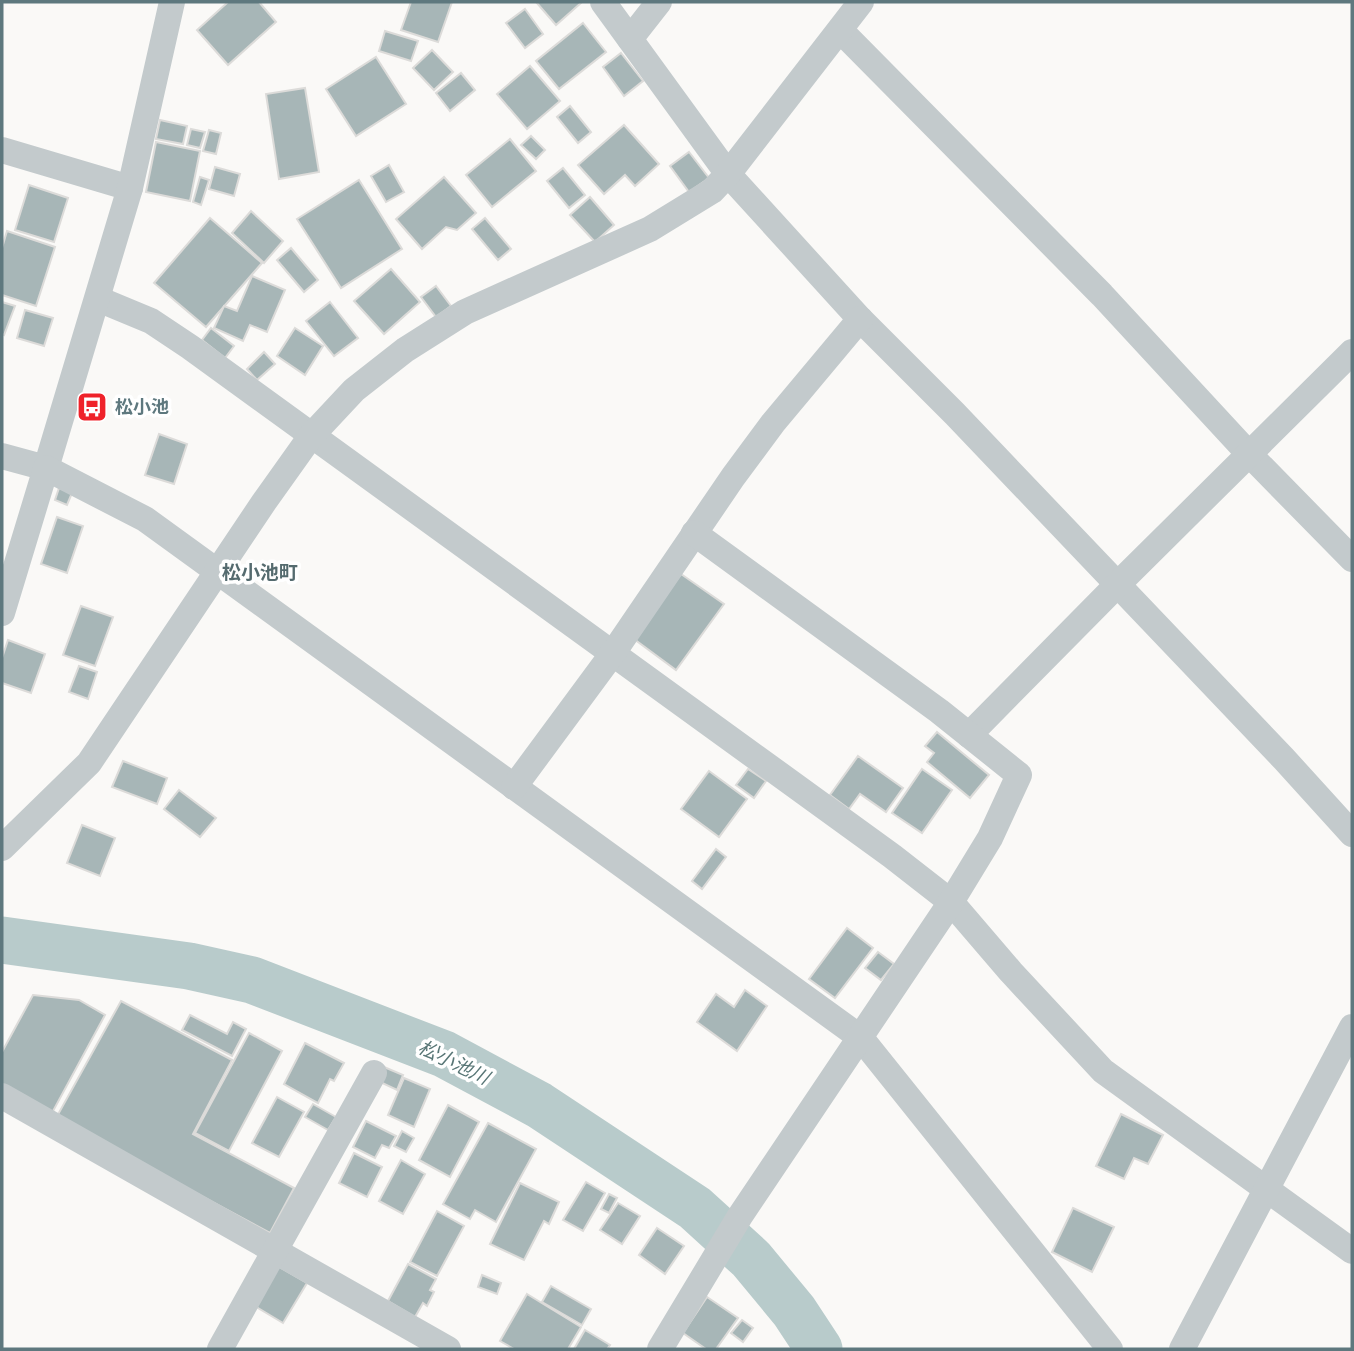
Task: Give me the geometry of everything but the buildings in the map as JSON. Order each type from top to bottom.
[{"type":"street","points":[[2,613],[130,188],[172,2]]},
{"type":"street","points":[[604,2],[728,174],[860,319],[955,414],[1284,759],[1352,835]]},
{"type":"street","points":[[630,39],[659,2]]},
{"type":"street","points":[[2,848],[89,763],[311,436],[354,390],[405,350],[465,312],[650,229],[712,191],[861,2]]},
{"type":"street","points":[[840,30],[1102,296],[1249,454],[1352,559]]},
{"type":"street","points":[[2,150],[130,188]]},
{"type":"street","points":[[98,299],[151,321],[190,347],[951,902],[1103,1071],[1352,1251]]},
{"type":"street","points":[[514,787],[613,653],[773,423],[860,319]]},
{"type":"street","points":[[969,735],[1352,352]]},
{"type":"street","points":[[2,456],[46,468],[145,519],[861,1038],[1110,1349]]},
{"type":"street","points":[[660,1349],[740,1216],[951,902],[989,838],[1019,775],[969,735],[694,533]]},
{"type":"street","points":[[1182,1349],[1352,1027]]},
{"type":"street","points":[[220,1349],[374,1073]]},
{"type":"street","points":[[2,1096],[448,1349]]},
{"type":"waterway","name":"松小池川","points":[[2,940],[189,966],[252,980],[444,1054],[539,1105],[695,1208],[751,1259],[794,1311],[819,1349]]},
{"type":"place","name":"松小池","points":[[92,407]]},
{"type":"district","name":"松小池町","points":[[260,572]]}]
